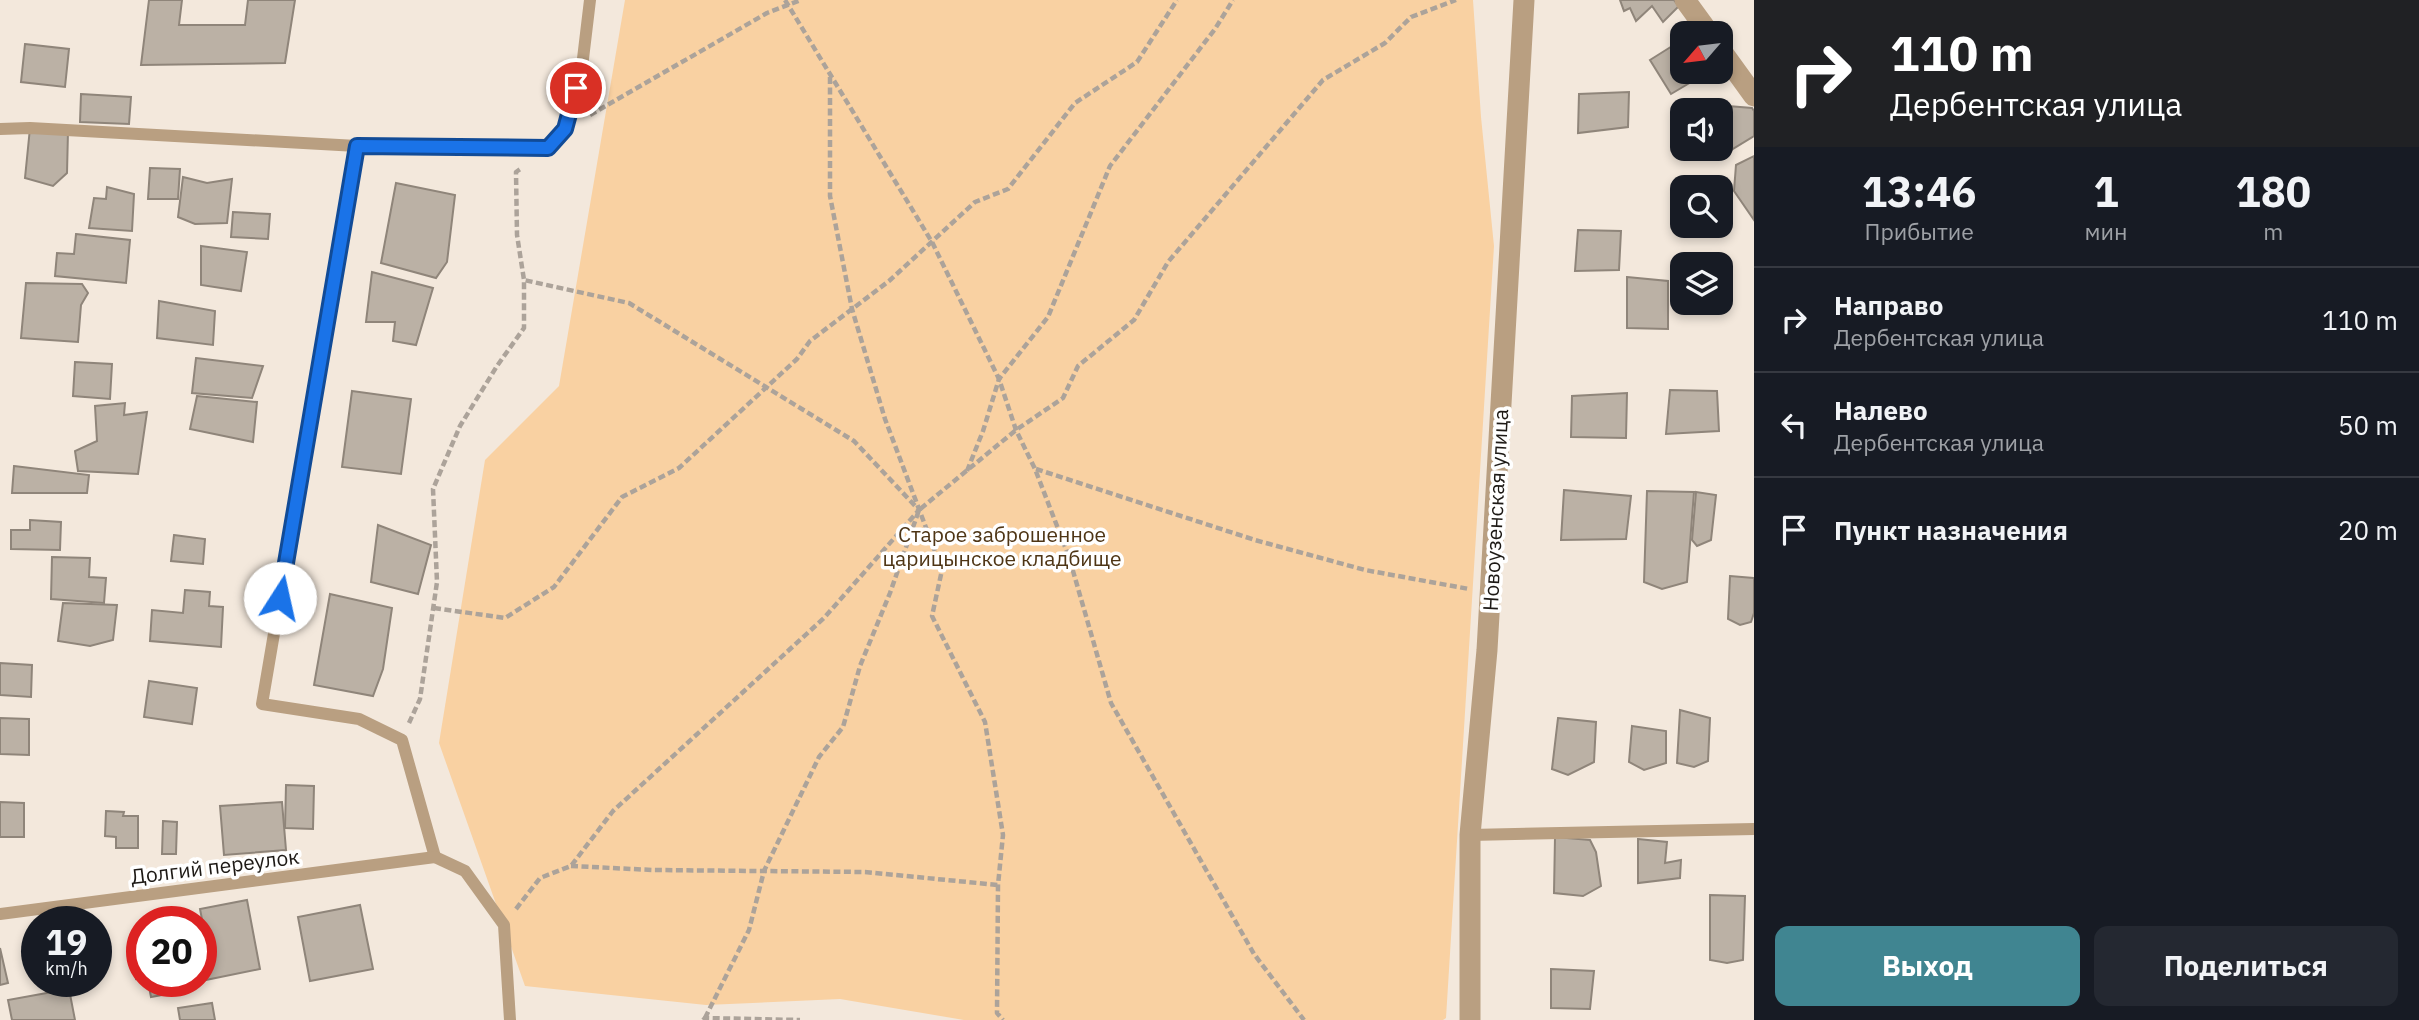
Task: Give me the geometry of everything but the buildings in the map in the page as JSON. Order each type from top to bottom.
[{"type":"street","name":"Новоузенская улица","points":[[1470,1020],[1470,835],[1490,592],[1524,0]]},
{"type":"street","points":[[1685,0],[1700,21]]},
{"type":"street","points":[[1733,67],[1754,96]]},
{"type":"lane","points":[[0,130],[30,128],[357,146],[548,148],[565,129],[582,67],[590,0]]},
{"type":"lane","points":[[357,146],[262,704],[359,719],[402,740],[435,857],[465,871],[503,925],[510,1020]]},
{"type":"lane","points":[[1470,835],[1754,829]]},
{"type":"lane","name":"Долгий переулок","points":[[0,914],[435,857]]},
{"type":"path","points":[[565,129],[786,2],[801,0]]},
{"type":"path","points":[[434,608],[505,618],[554,587],[622,497],[679,468],[797,359],[810,341],[889,281],[975,202],[1008,189],[1075,103],[1137,62],[1177,0]]},
{"type":"path","points":[[966,472],[983,431],[999,379],[1048,317],[1110,166],[1215,29],[1233,0]]},
{"type":"path","points":[[570,866],[613,811],[824,618],[919,510],[1016,430],[1063,398],[1079,366],[1133,320],[1168,262],[1323,80],[1384,43],[1411,17],[1456,0]]},
{"type":"path","points":[[786,2],[932,242],[999,379],[1016,430],[1035,469],[1069,557],[1111,703],[1254,954],[1304,1020]]},
{"type":"path","points":[[830,76],[830,196],[852,309],[885,419],[942,570],[932,616],[985,722],[1003,835],[998,885],[997,1013],[1003,1020]]},
{"type":"path","points":[[402,740],[420,699],[434,608],[437,582],[433,489],[460,426],[524,328],[524,280],[517,235],[516,172],[548,148]]},
{"type":"path","points":[[524,280],[629,303],[854,441],[919,510]]},
{"type":"path","points":[[1035,469],[1242,536],[1364,570],[1490,592]]},
{"type":"path","points":[[800,1020],[704,1019],[749,930],[764,871],[819,757],[843,727],[860,666],[890,593],[919,510]]},
{"type":"path","points":[[503,925],[540,878],[570,866],[865,872],[998,885]]},
{"type":"green space","name":"Старое заброшенное царицынское кладбище","points":[[625,0],[1473,0],[1494,246],[1446,1018],[964,1020],[840,999],[706,1005],[525,986],[439,743],[485,460],[559,386]]},
{"type":"route","points":[[280,598],[357,146],[548,148],[565,129],[576,88]]}]
